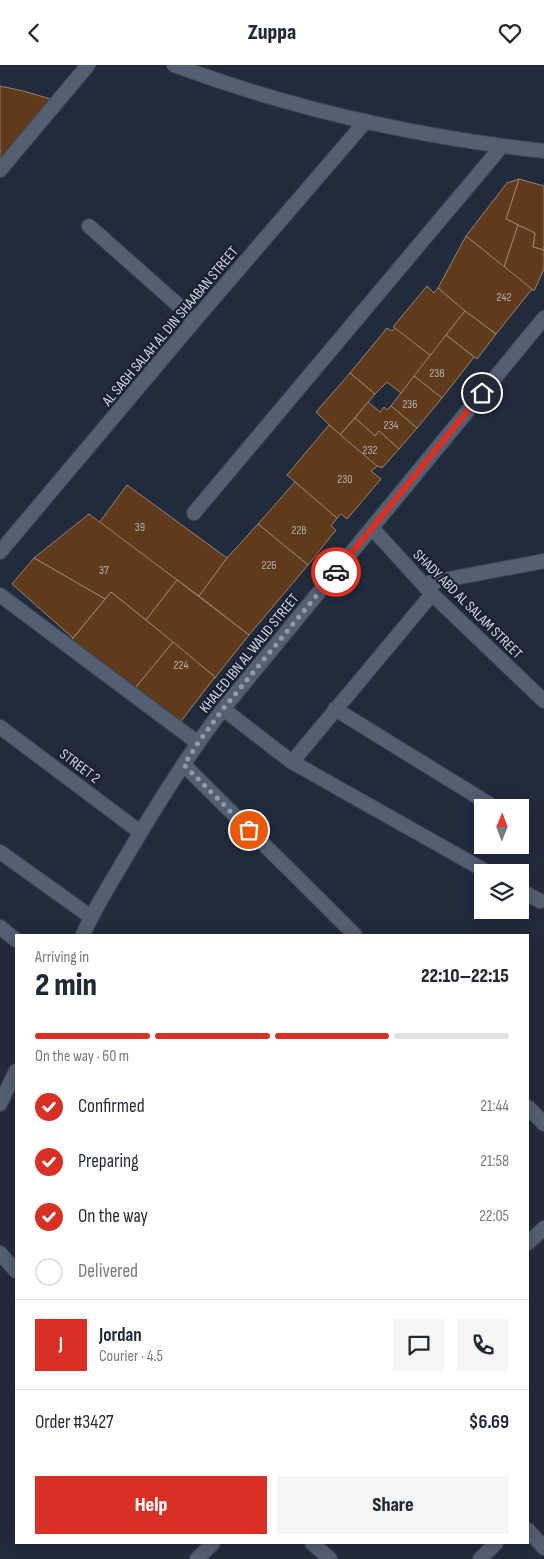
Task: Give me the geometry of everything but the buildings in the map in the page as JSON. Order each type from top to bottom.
[{"type":"street","points":[[0,171],[88,65]]},
{"type":"street","points":[[174,65],[278,99],[366,121],[434,135],[544,151]]},
{"type":"street","name":"AL SAGH SALAH AL DIN SHAABAN STREET","points":[[0,552],[366,121]]},
{"type":"street","points":[[194,513],[502,146]]},
{"type":"street","points":[[89,226],[196,320]]},
{"type":"street","name":"KHALED IBN AL WALID STREET","points":[[82,934],[140,832],[198,743],[223,709],[544,318]]},
{"type":"street","name":"SHADY ABD AL SALAM STREET","points":[[372,529],[428,589],[544,701]]},
{"type":"street","points":[[292,762],[428,589],[544,561]]},
{"type":"street","points":[[0,595],[198,743]]},
{"type":"street","points":[[223,709],[292,762],[474,865]]},
{"type":"street","points":[[335,709],[481,799]]},
{"type":"street","name":"STREET 2","points":[[0,727],[140,832]]},
{"type":"street","points":[[184,765],[354,934]]},
{"type":"street","points":[[0,852],[91,917]]},
{"type":"street","points":[[529,895],[540,901]]},
{"type":"street","points":[[0,927],[15,939]]},
{"type":"street","points":[[0,1104],[15,1073]]},
{"type":"street","points":[[529,1108],[544,1124]]},
{"type":"street","points":[[529,1240],[544,1228]]},
{"type":"street","points":[[0,1253],[15,1268]]},
{"type":"street","points":[[529,1531],[544,1547]]},
{"type":"street","points":[[197,1559],[212,1544]]},
{"type":"street","points":[[313,1544],[330,1559]]},
{"type":"street","points":[[480,1559],[495,1544]]},
{"type":"way so far","points":[[249,830],[184,765],[223,709],[336,572]]},
{"type":"route","points":[[336,572],[482,393]]}]
